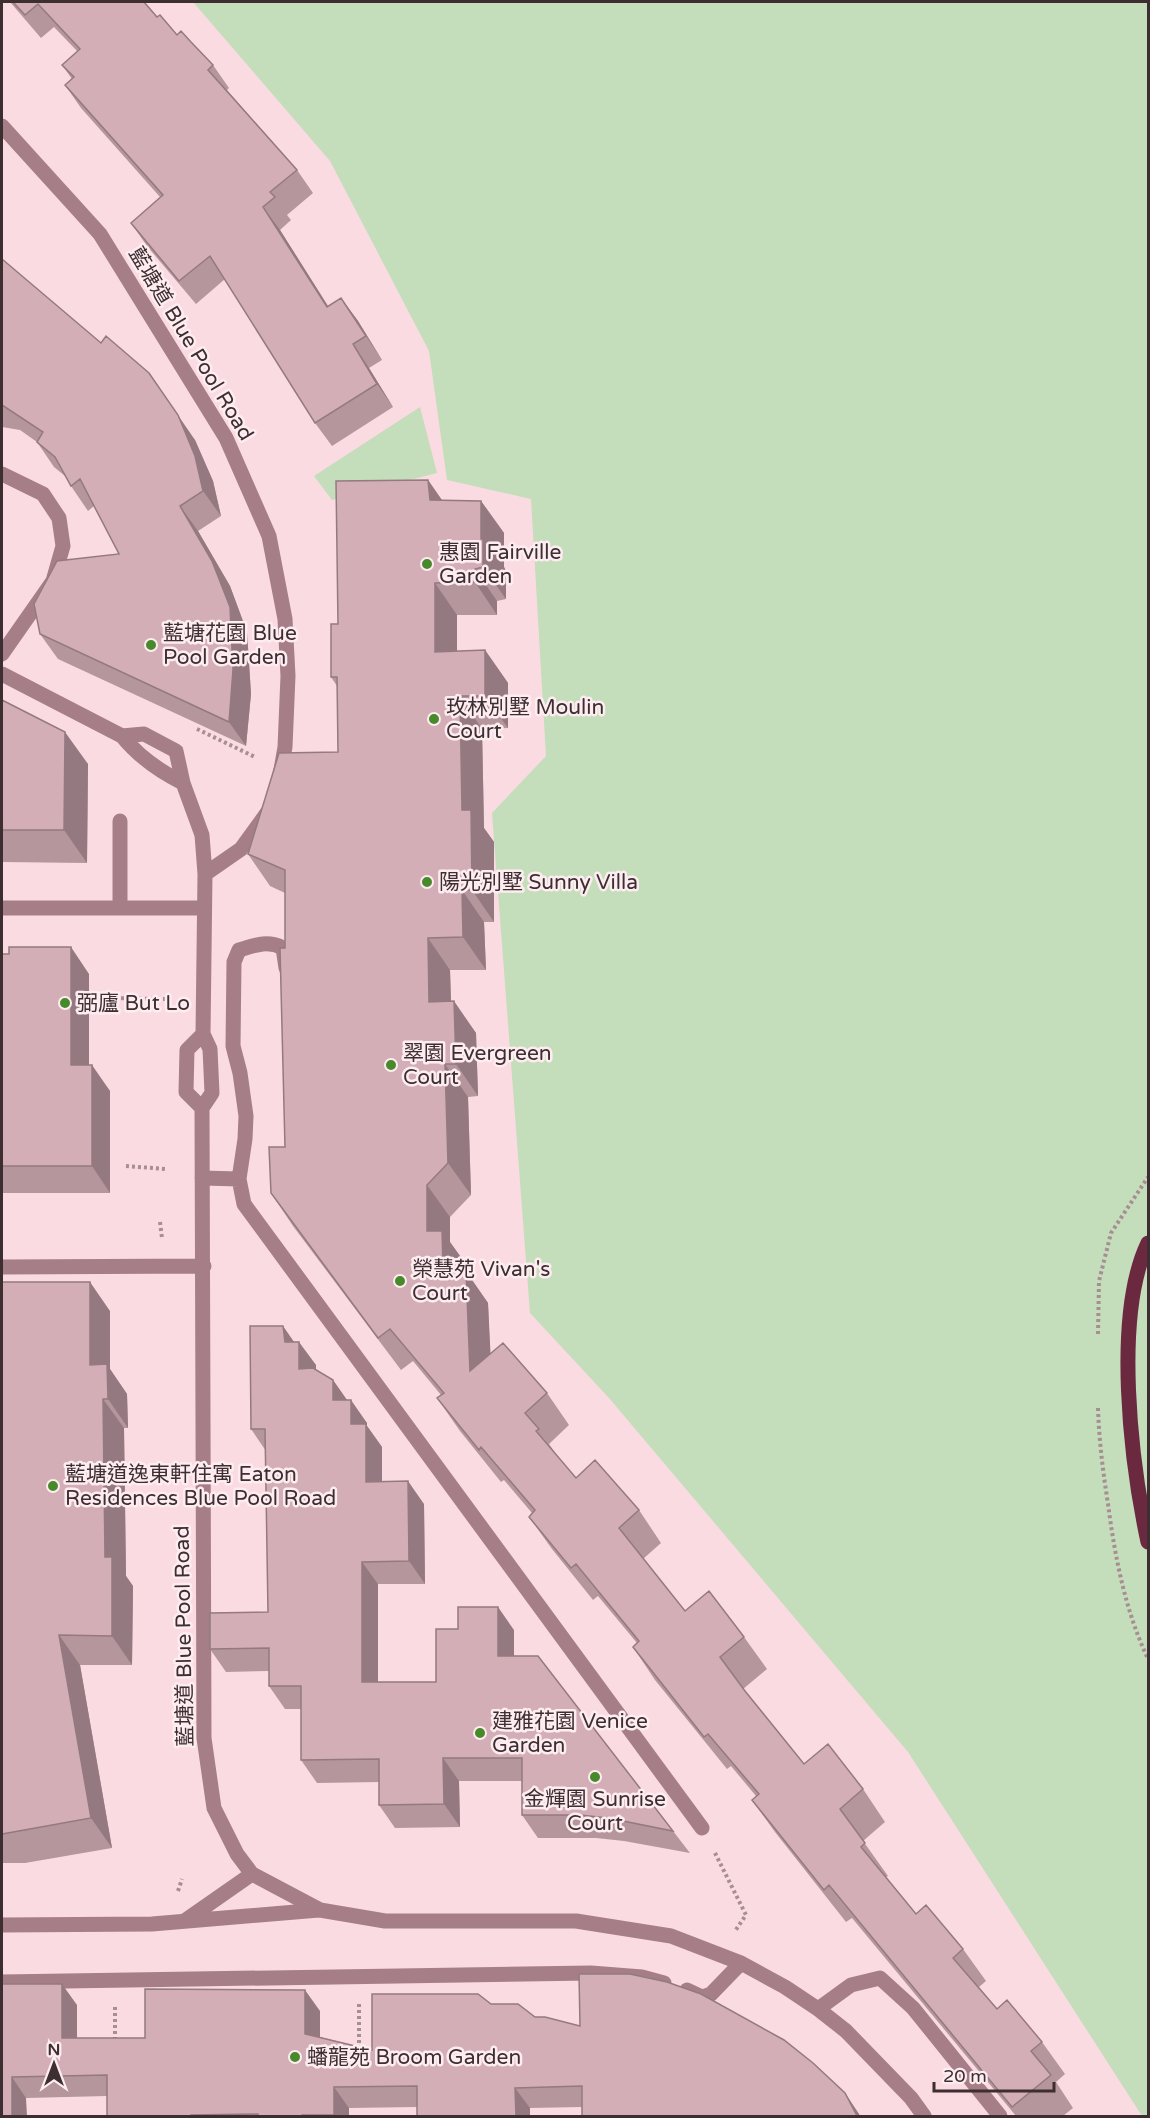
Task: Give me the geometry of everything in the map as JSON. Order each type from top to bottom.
[{"type":"main road","points":[[1149,1243],[1138,1271],[1131,1303],[1128,1341],[1132,1430],[1149,1542]]},
{"type":"street","name":"藍塘道 Blue Pool Road","points":[[2,126],[100,234],[226,438],[269,536],[285,619],[288,676],[285,747],[270,810],[241,849],[205,874]]},
{"type":"street","points":[[2,474],[43,494],[59,518],[63,546],[53,581],[2,654]]},
{"type":"street","points":[[2,674],[122,736],[136,754],[183,783]]},
{"type":"street","name":"藍塘道 Blue Pool Road","points":[[122,736],[144,734],[176,751],[183,783],[202,835],[205,874],[203,1034],[210,1049],[212,1093],[202,1108],[204,1738],[214,1808],[237,1854],[252,1874],[320,1910],[385,1921],[576,1922],[671,1936],[741,1963],[785,1987],[818,2009],[846,2031],[911,2098],[924,2116]]},
{"type":"street","points":[[120,821],[120,908]]},
{"type":"street","points":[[2,908],[203,908]]},
{"type":"street","points":[[286,970],[283,948],[275,944],[257,944],[239,950],[234,962],[233,1046],[240,1073],[246,1116],[239,1179],[244,1204],[702,1828]]},
{"type":"street","points":[[202,1108],[186,1092],[186,1065],[187,1050],[203,1034]]},
{"type":"street","points":[[202,1178],[239,1179]]},
{"type":"street","points":[[2,1267],[204,1266]]},
{"type":"street","points":[[184,1922],[252,1874]]},
{"type":"street","points":[[2,1925],[152,1924],[320,1910]]},
{"type":"street","points":[[2,1982],[591,1973],[642,1977],[702,1996],[711,1994],[741,1963]]},
{"type":"street","points":[[818,2009],[851,1985],[880,1978],[913,2008],[1000,2116]]},
{"type":"path","points":[[196,729],[252,756]]},
{"type":"path","points":[[103,998],[165,999]]},
{"type":"path","points":[[126,1166],[165,1169]]},
{"type":"path","points":[[702,1828],[746,1916],[735,1931]]},
{"type":"path","points":[[359,1995],[359,2048]]},
{"type":"path","points":[[115,2005],[115,2050]]},
{"type":"green space","points":[[193,2],[1148,2],[1148,2116],[1142,2116],[908,1752],[609,1398],[530,1313],[492,813],[546,756],[531,499],[447,480],[429,351],[330,161]]},
{"type":"green space","points":[[420,407],[437,473],[332,500],[314,476]]},
{"type":"building","points":[[13,2],[144,2],[157,17],[160,15],[177,35],[181,31],[213,65],[208,70],[297,170],[270,192],[275,197],[263,207],[327,307],[341,298],[366,336],[353,344],[377,384],[315,423],[210,256],[179,281],[131,223],[163,195],[65,85],[74,77],[62,65],[80,49],[38,4],[25,15]]},
{"type":"building","points":[[2,259],[101,343],[106,336],[149,373],[178,415],[195,456],[203,491],[180,506],[212,561],[230,607],[233,670],[229,722],[40,634],[34,604],[57,561],[119,554],[80,479],[71,486],[55,457],[37,442],[43,432],[2,405]]},
{"type":"building","points":[[428,480],[430,500],[481,501],[481,539],[483,539],[483,567],[475,569],[475,582],[435,583],[435,652],[485,650],[485,696],[460,696],[462,810],[471,810],[472,890],[462,890],[463,937],[428,938],[429,1002],[454,1001],[456,1064],[445,1064],[448,1163],[427,1185],[427,1231],[442,1231],[443,1266],[466,1271],[470,1371],[503,1343],[547,1393],[525,1413],[539,1429],[536,1431],[576,1478],[595,1460],[639,1510],[619,1528],[685,1611],[709,1591],[744,1637],[720,1657],[745,1691],[804,1764],[828,1744],[863,1789],[840,1809],[865,1843],[861,1847],[916,1914],[926,1905],[963,1949],[953,1958],[997,2009],[1007,2000],[1042,2042],[1031,2051],[1051,2075],[1012,2107],[829,1885],[824,1890],[752,1800],[759,1794],[708,1734],[704,1737],[633,1647],[639,1641],[576,1564],[571,1568],[529,1517],[535,1510],[481,1447],[479,1450],[437,1398],[444,1393],[390,1329],[378,1338],[271,1193],[269,1147],[285,1147],[280,948],[285,948],[285,870],[248,854],[279,753],[338,752],[337,677],[331,677],[331,624],[338,624],[336,481]]},
{"type":"building","points":[[2,700],[65,732],[64,830],[2,830]]},
{"type":"building","points":[[9,947],[71,947],[71,1065],[92,1065],[92,1166],[2,1166],[2,954],[9,954]]},
{"type":"building","points":[[2,1282],[90,1282],[90,1365],[107,1364],[108,1399],[103,1399],[105,1557],[112,1557],[112,1636],[59,1635],[91,1818],[2,1834]]},
{"type":"building","points":[[250,1326],[283,1326],[285,1342],[299,1342],[299,1369],[313,1368],[333,1380],[333,1400],[351,1400],[351,1424],[366,1424],[366,1482],[408,1481],[409,1561],[362,1562],[362,1682],[436,1682],[436,1629],[458,1629],[458,1607],[498,1607],[498,1656],[538,1656],[673,1831],[580,1815],[522,1815],[522,1758],[443,1758],[444,1804],[379,1805],[379,1759],[301,1760],[301,1686],[269,1686],[269,1648],[210,1649],[210,1613],[268,1612],[265,1429],[251,1429]]},
{"type":"building","points":[[579,1974],[630,1974],[667,1982],[701,1994],[784,2040],[845,2093],[857,2116],[582,2116],[582,2086],[515,2088],[516,2116],[417,2116],[417,2086],[334,2087],[334,2115],[107,2116],[107,2075],[12,2077],[12,2116],[2,2116],[2,1984],[62,1984],[62,2038],[145,2038],[145,1989],[305,1990],[305,2034],[372,2050],[372,1994],[478,1994],[491,2004],[518,2004],[535,2017],[545,2017],[580,2026]]},
{"type":"place","name":"惠園 Fairville Garden","points":[[427,564]]},
{"type":"place","name":"藍塘花園 Blue Pool Garden","points":[[151,645]]},
{"type":"place","name":"玫林別墅 Moulin Court","points":[[434,719]]},
{"type":"place","name":"陽光別墅 Sunny Villa","points":[[427,882]]},
{"type":"place","name":"弼廬 But Lo","points":[[65,1003]]},
{"type":"place","name":"翠園 Evergreen Court","points":[[391,1065]]},
{"type":"place","name":"榮慧苑 Vivan's Court","points":[[400,1281]]},
{"type":"place","name":"藍塘道逸東軒住寓 Eaton Residences Blue Pool Road","points":[[53,1486]]},
{"type":"place","name":"建雅花園 Venice Garden","points":[[480,1733]]},
{"type":"place","name":"金輝園 Sunrise Court","points":[[595,1777]]},
{"type":"place","name":"蟠龍苑 Broom Garden","points":[[295,2057]]}]
